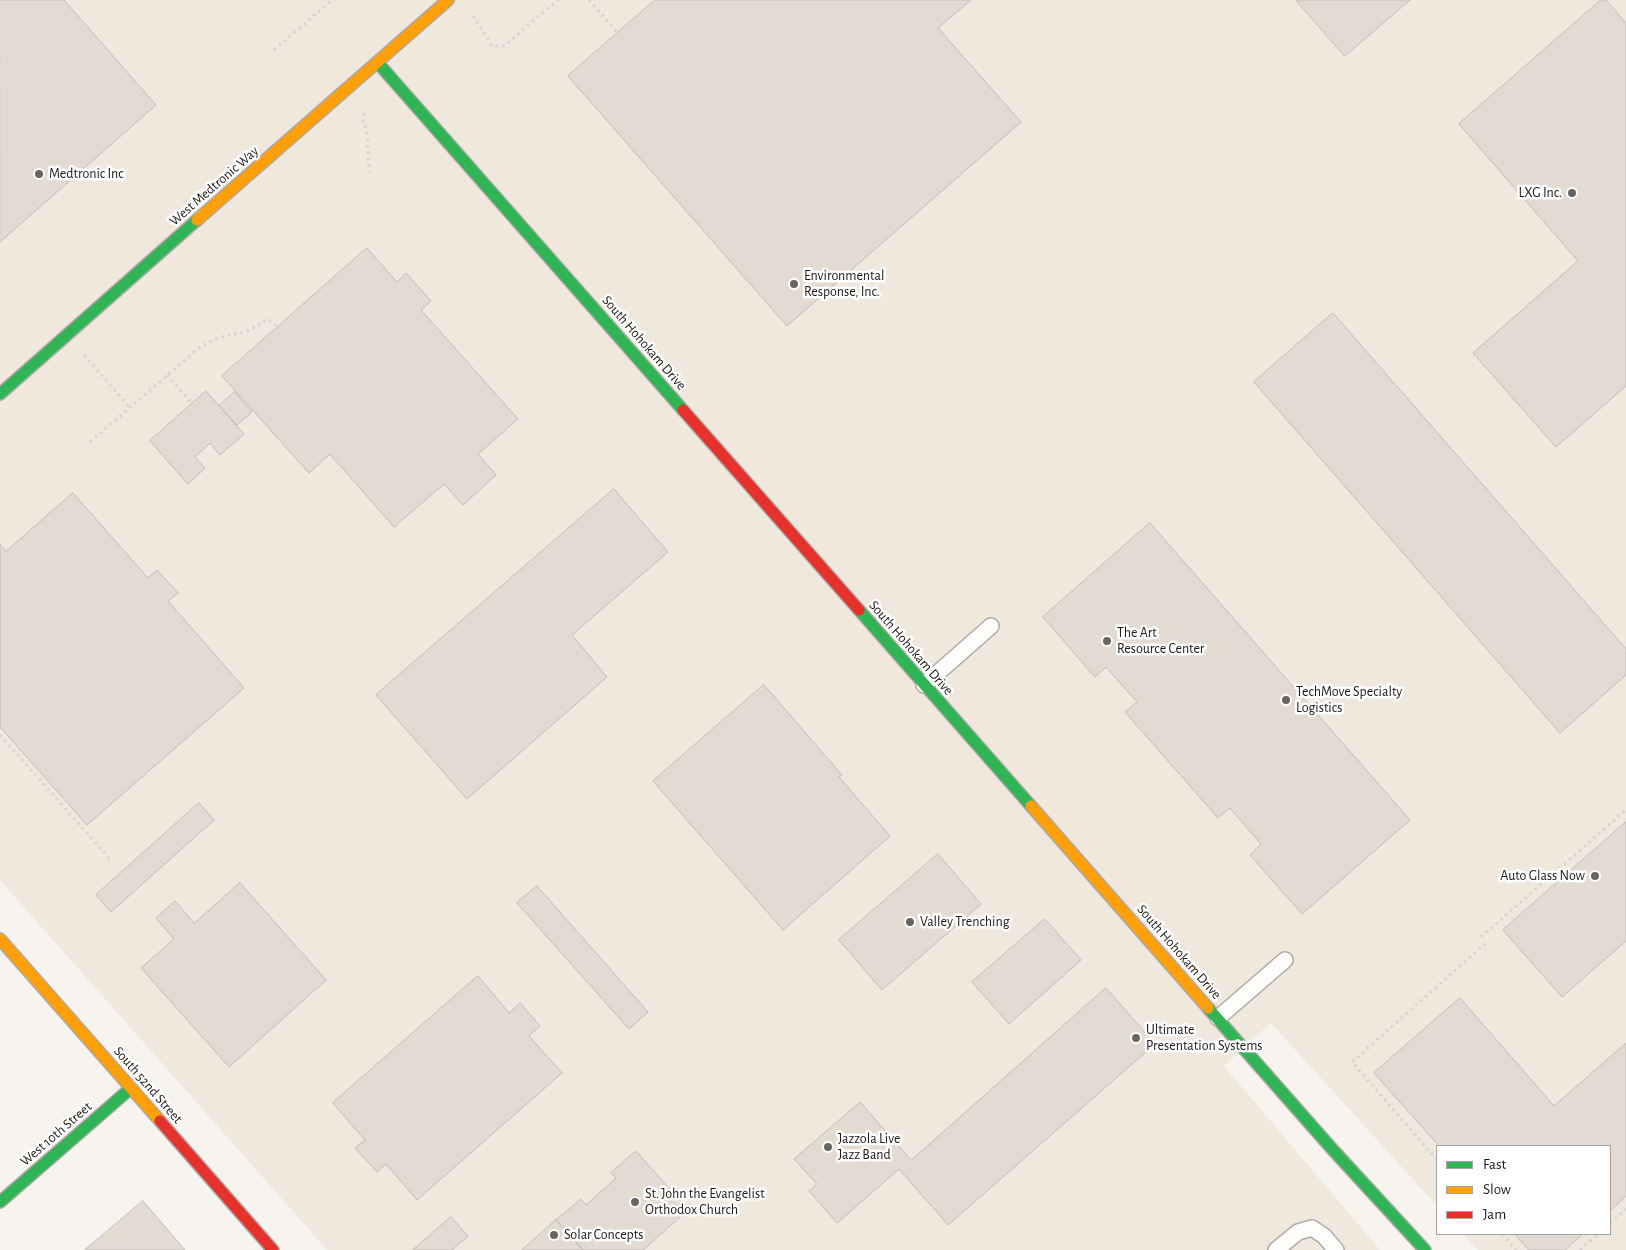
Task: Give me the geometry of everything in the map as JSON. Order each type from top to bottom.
[{"type":"street","name":"West Medtronic Way","points":[[0,394],[448,0]]},
{"type":"street","name":"South Hohokam Drive","points":[[378,63],[1333,1150],[1425,1250]]},
{"type":"street","name":"South 52nd Street","points":[[0,939],[273,1250]]},
{"type":"street","name":"West 10th Street","points":[[0,1202],[131,1088]]},
{"type":"lane","points":[[924,685],[991,626]]},
{"type":"lane","points":[[1218,1018],[1285,960]]},
{"type":"lane","points":[[1276,1250],[1287,1239],[1306,1228],[1318,1230],[1330,1247]]},
{"type":"path","points":[[274,50],[332,0]]},
{"type":"path","points":[[473,16],[492,46],[504,46],[558,0]]},
{"type":"path","points":[[589,0],[618,33]]},
{"type":"path","points":[[364,112],[363,120],[368,130],[369,172]]},
{"type":"path","points":[[90,442],[200,347],[217,338],[248,330],[268,319],[278,326]]},
{"type":"path","points":[[67,335],[130,408]]},
{"type":"path","points":[[167,375],[192,404]]},
{"type":"path","points":[[0,735],[110,859]]},
{"type":"path","points":[[1482,937],[1626,810]]},
{"type":"path","points":[[1436,1159],[1352,1062],[1486,943]]},
{"type":"path","points":[[1611,1222],[1626,1209]]},
{"type":"path","points":[[1503,1235],[1516,1250]]},
{"type":"path","points":[[1580,1250],[1597,1235]]},
{"type":"shaded area","points":[[0,0],[1626,0],[1626,1250],[1478,1250],[1464,1235],[1611,1235],[1611,1145],[1436,1145],[1436,1205],[1271,1023],[1224,1066],[1380,1250],[327,1250],[0,880]]},
{"type":"building","name":"Medtronic Inc","points":[[0,0],[64,0],[156,105],[0,242]]},
{"type":"building","points":[[655,0],[971,0],[938,28],[1021,122],[787,326],[568,76]]},
{"type":"building","points":[[1296,0],[1410,0],[1345,56]]},
{"type":"building","name":"LXG Inc.","points":[[1601,0],[1606,0],[1626,23],[1626,386],[1556,447],[1473,353],[1578,261],[1459,124]]},
{"type":"building","points":[[367,248],[397,282],[406,273],[431,301],[421,310],[518,419],[478,454],[496,475],[463,505],[444,484],[394,527],[330,454],[309,473],[222,376]]},
{"type":"building","points":[[1333,313],[1626,649],[1626,675],[1560,733],[1254,382]]},
{"type":"building","points":[[206,391],[244,434],[220,455],[210,443],[195,457],[205,468],[188,484],[150,441]]},
{"type":"building","points":[[235,392],[252,412],[237,425],[219,406]]},
{"type":"building","points":[[614,489],[668,552],[572,635],[607,677],[467,799],[376,695]]},
{"type":"building","points":[[73,493],[148,578],[157,570],[178,593],[168,601],[244,688],[87,825],[0,727],[0,544],[6,551]]},
{"type":"building","points":[[1150,523],[1410,820],[1302,914],[1250,855],[1261,844],[1230,808],[1218,818],[1125,712],[1137,702],[1106,667],[1095,677],[1043,617]]},
{"type":"building","points":[[764,685],[842,775],[839,777],[890,836],[783,930],[653,781]]},
{"type":"building","points":[[199,803],[214,820],[111,912],[96,895]]},
{"type":"building","name":"Auto Glass Now","points":[[1626,822],[1626,941],[1562,997],[1503,930]]},
{"type":"building","name":"Valley Trenching","points":[[938,854],[981,904],[882,990],[839,940]]},
{"type":"building","points":[[240,883],[326,980],[229,1067],[141,968],[174,939],[156,918],[175,901],[194,923]]},
{"type":"building","points":[[537,886],[648,1012],[629,1029],[517,903]]},
{"type":"building","points":[[1045,919],[1081,960],[1009,1024],[972,982]]},
{"type":"building","points":[[478,976],[509,1013],[520,1003],[540,1026],[529,1036],[562,1073],[417,1200],[386,1164],[377,1172],[355,1148],[365,1140],[333,1103]]},
{"type":"building","points":[[1106,988],[1155,1044],[948,1225],[899,1169],[837,1223],[809,1191],[817,1184],[794,1159],[860,1102],[911,1160]]},
{"type":"building","points":[[1460,998],[1554,1106],[1626,1043],[1626,1196],[1611,1210],[1611,1145],[1438,1145],[1374,1073]]},
{"type":"building","name":"St. John the Evangelist Orthodox Church","points":[[636,1151],[688,1210],[643,1250],[583,1250],[556,1220],[581,1199],[586,1205],[616,1178],[611,1173]]},
{"type":"building","points":[[143,1201],[185,1250],[85,1250]]},
{"type":"building","points":[[451,1217],[468,1236],[452,1250],[413,1250]]},
{"type":"building","name":"Solar Concepts","points":[[556,1220],[583,1250],[522,1250]]},
{"type":"building","points":[[1516,1235],[1582,1235],[1565,1250],[1529,1250]]},
{"type":"traffic: fast","points":[[378,63],[683,410]]},
{"type":"traffic: fast","points":[[0,394],[197,220]]},
{"type":"traffic: fast","points":[[859,610],[1031,806]]},
{"type":"traffic: fast","points":[[1208,1008],[1333,1150],[1425,1250]]},
{"type":"traffic: fast","points":[[0,1202],[131,1088]]},
{"type":"traffic: slow","points":[[197,220],[448,0]]},
{"type":"traffic: slow","points":[[1031,806],[1208,1008]]},
{"type":"traffic: slow","points":[[0,939],[160,1121]]},
{"type":"traffic: jam","points":[[683,410],[859,610]]},
{"type":"traffic: jam","points":[[160,1121],[273,1250]]},
{"type":"place","name":"Medtronic Inc","points":[[39,174]]},
{"type":"place","name":"LXG Inc.","points":[[1572,193]]},
{"type":"place","name":"Environmental Response, Inc.","points":[[794,284]]},
{"type":"place","name":"The Art Resource Center","points":[[1107,641]]},
{"type":"place","name":"TechMove Specialty Logistics","points":[[1286,700]]},
{"type":"place","name":"Auto Glass Now","points":[[1595,876]]},
{"type":"place","name":"Valley Trenching","points":[[910,922]]},
{"type":"place","name":"Ultimate Presentation Systems","points":[[1136,1038]]},
{"type":"place","name":"Jazzola Live Jazz Band","points":[[828,1147]]},
{"type":"place","name":"St. John the Evangelist Orthodox Church","points":[[635,1202]]},
{"type":"place","name":"Solar Concepts","points":[[554,1235]]}]
